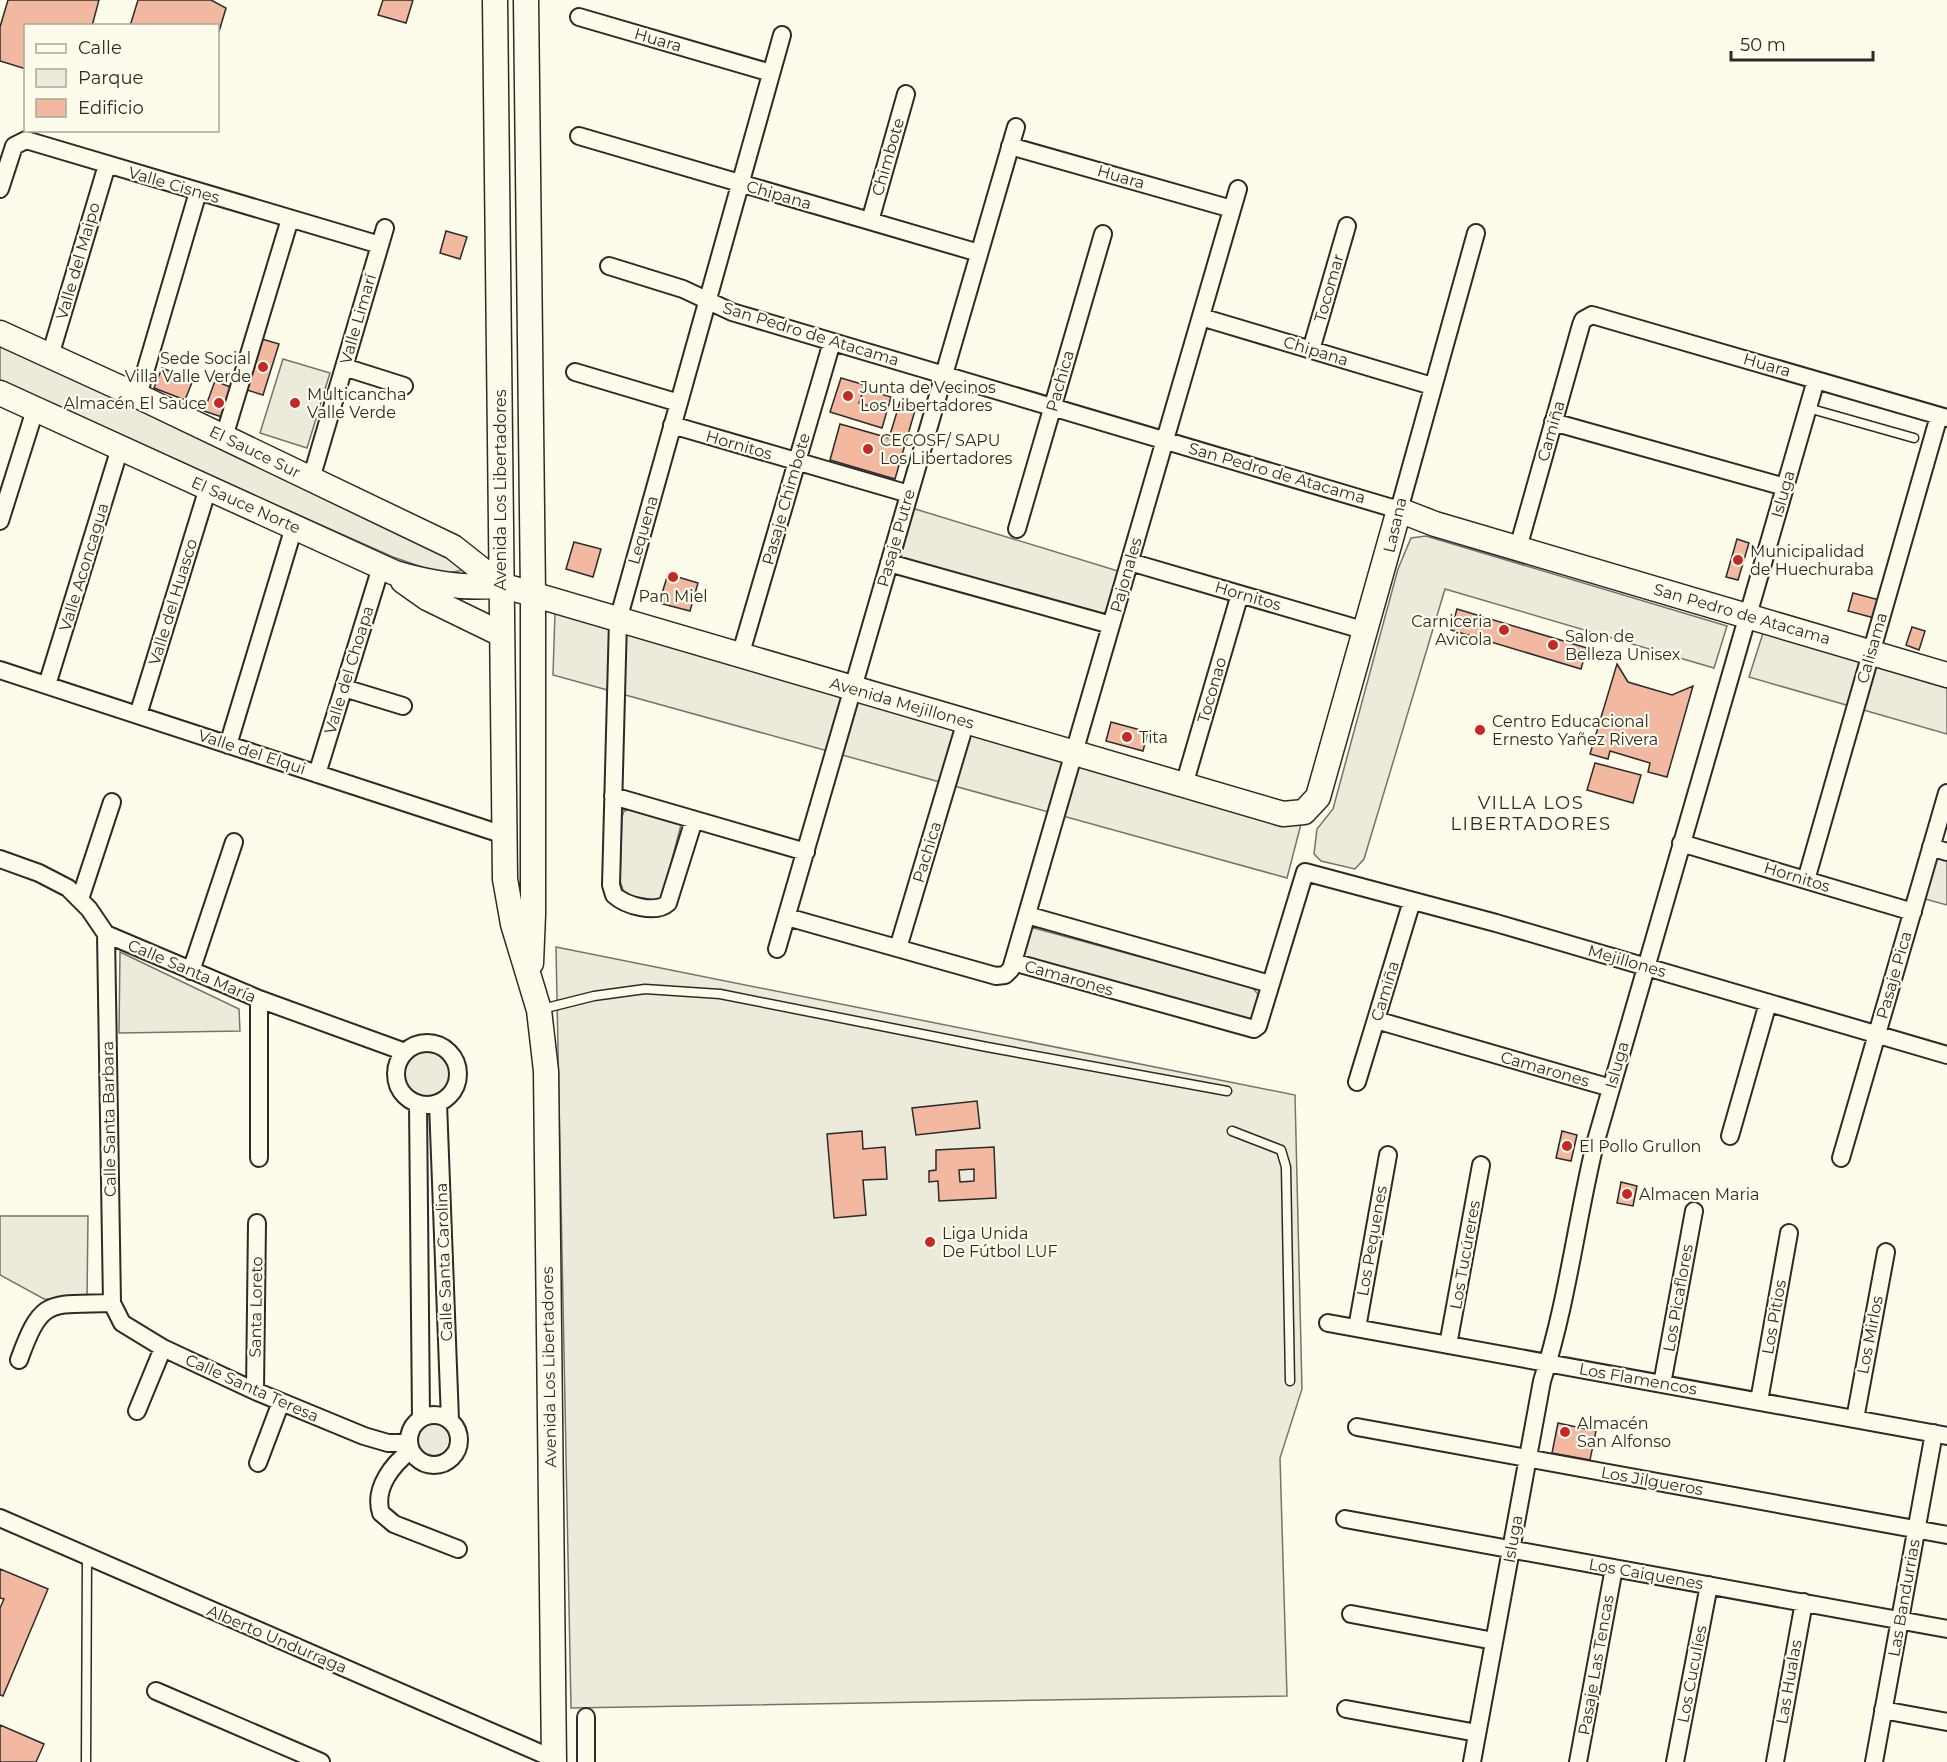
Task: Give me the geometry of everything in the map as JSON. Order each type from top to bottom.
[{"type":"street","name":"Avenida Los Libertadores","points":[[495,0],[504,835],[508,902],[539,1010],[546,1071],[556,1761]]},
{"type":"street","name":"Avenida Los Libertadores","points":[[526,0],[533,595],[533,915],[530,977]]},
{"type":"street","name":"Huara","points":[[579,17],[771,73]]},
{"type":"street","name":"Lequena","points":[[694,820],[668,903],[653,908],[624,902],[614,896],[611,885],[618,620],[782,35]]},
{"type":"street","name":"Chimbote","points":[[870,221],[906,94]]},
{"type":"street","name":"Pasaje Putre","points":[[777,949],[1016,127]]},
{"type":"street","name":"Chipana","points":[[579,136],[979,253]]},
{"type":"street","name":"Valle Cisnes","points":[[0,189],[11,152],[19,141],[32,142],[380,245]]},
{"type":"street","name":"Huara","points":[[1010,146],[1232,209]]},
{"type":"street","name":"Valle del Maipo","points":[[50,356],[106,165]]},
{"type":"street","name":"Pajonales","points":[[1013,962],[1238,189]]},
{"type":"street","points":[[138,396],[198,192]]},
{"type":"street","points":[[224,437],[290,219]]},
{"type":"street","name":"Tocomar","points":[[1311,350],[1347,226]]},
{"type":"street","name":"Valle Limarí","points":[[311,479],[385,228]]},
{"type":"street","name":"Lasana","points":[[1304,812],[1318,797],[1476,233]]},
{"type":"street","name":"Pachica","points":[[1017,529],[1103,234]]},
{"type":"street","name":"San Pedro de Atacama","points":[[609,266],[683,288],[732,312],[1947,675]]},
{"type":"street","name":"Huara","points":[[1587,316],[1597,315],[1943,417]]},
{"type":"street","name":"Camiña","points":[[1518,548],[1581,325],[1587,316]]},
{"type":"street","name":"Chipana","points":[[1201,317],[1432,386]]},
{"type":"street","name":"El Sauce Sur","points":[[0,333],[138,396],[453,547],[501,585]]},
{"type":"street","name":"Pasaje Chimbote","points":[[740,656],[832,342]]},
{"type":"street","points":[[344,367],[404,386]]},
{"type":"street","points":[[575,372],[678,403]]},
{"type":"street","name":"Isluga","points":[[1472,1762],[1527,1458],[1547,1363],[1554,1344],[1586,1183],[1645,966],[1816,380]]},
{"type":"street","name":"El Sauce Norte","points":[[0,393],[388,570],[426,581],[466,587],[501,585]]},
{"type":"street","points":[[0,521],[35,410]]},
{"type":"street","name":"Calisama","points":[[1806,880],[1871,652],[1943,417]]},
{"type":"street","points":[[1553,422],[1785,487]]},
{"type":"street","name":"Hornitos","points":[[672,425],[909,494]]},
{"type":"street","name":"Valle Aconcagua","points":[[47,685],[120,448]]},
{"type":"street","name":"Valle del Huasco","points":[[138,715],[208,488]]},
{"type":"street","points":[[228,744],[294,527]]},
{"type":"street","name":"Hornitos","points":[[1130,562],[1366,631]]},
{"type":"street","points":[[889,563],[1111,625]]},
{"type":"street","points":[[388,570],[416,592],[501,634]]},
{"type":"street","name":"Valle del Choapa","points":[[317,774],[344,688],[388,570]]},
{"type":"street","name":"Avenida Mejillones","points":[[501,585],[1283,814],[1304,812]]},
{"type":"street","name":"Toconao","points":[[1184,785],[1240,594]]},
{"type":"street","name":"Valle del Elqui","points":[[0,670],[504,835]]},
{"type":"street","points":[[344,688],[404,706]]},
{"type":"street","name":"Pachica","points":[[898,948],[966,721]]},
{"type":"street","name":"Pasaje Pica","points":[[1841,1158],[1912,912],[1939,850],[1947,793]]},
{"type":"street","points":[[613,796],[806,852]]},
{"type":"street","points":[[80,899],[112,802]]},
{"type":"street","points":[[191,971],[234,842]]},
{"type":"street","name":"Hornitos","points":[[1681,843],[1912,912]]},
{"type":"street","name":"Calle Santa María","points":[[0,859],[54,879],[80,899],[106,934],[259,999],[405,1052]]},
{"type":"street","name":"Mejillones","points":[[1270,984],[1305,872],[1645,966],[1947,1055]]},
{"type":"street","name":"Camiña","points":[[1357,1082],[1412,901]]},
{"type":"street","points":[[1027,915],[1270,984]]},
{"type":"street","name":"Camarones","points":[[787,917],[996,976],[1008,972],[1013,962],[1254,1029],[1258,1026],[1270,984]]},
{"type":"street","name":"Calle Santa Barbara","points":[[106,934],[112,1303]]},
{"type":"street","points":[[259,999],[260,1158]]},
{"type":"street","points":[[1730,1136],[1768,1003]]},
{"type":"street","name":"Camarones","points":[[1376,1020],[1611,1088]]},
{"type":"street","points":[[422,1043],[433,1043],[450,1053],[456,1061],[458,1081],[447,1098],[438,1103],[418,1104],[408,1099],[396,1081],[398,1061],[405,1052],[422,1043]]},
{"type":"street","name":"Calle Santa Carolina","points":[[438,1103],[450,1420]]},
{"type":"street","name":"Calle Santa Carolina","points":[[418,1104],[421,1418]]},
{"type":"street","name":"Los Pequenes","points":[[1357,1328],[1388,1155]]},
{"type":"street","name":"Los Tucúreres","points":[[1448,1345],[1481,1165]]},
{"type":"street","name":"Los Picaflores","points":[[1662,1384],[1694,1212]]},
{"type":"street","name":"Santa Loreto","points":[[255,1390],[256,1223]]},
{"type":"street","name":"Los Pitios","points":[[1759,1401],[1789,1233]]},
{"type":"street","name":"Los Mirlos","points":[[1855,1419],[1886,1252]]},
{"type":"street","points":[[19,1360],[33,1323],[44,1311],[61,1305],[112,1303]]},
{"type":"street","name":"Calle Santa Teresa","points":[[112,1303],[122,1323],[163,1348],[281,1402],[375,1440],[410,1447]]},
{"type":"street","name":"Los Flamencos","points":[[1328,1323],[1941,1434]]},
{"type":"street","points":[[137,1411],[163,1348]]},
{"type":"street","points":[[258,1463],[281,1402]]},
{"type":"street","points":[[436,1414],[450,1420],[459,1435],[457,1451],[452,1458],[445,1463],[429,1465],[420,1461],[410,1447],[411,1429],[421,1418],[436,1414]]},
{"type":"street","name":"Los Jilgueros","points":[[1357,1427],[1947,1535]]},
{"type":"street","name":"Las Bandurrias","points":[[1874,1762],[1916,1529],[1941,1434]]},
{"type":"street","points":[[410,1447],[390,1469],[380,1497],[381,1513],[394,1524],[458,1550]]},
{"type":"street","name":"Alberto Undurraga","points":[[0,1518],[556,1761]]},
{"type":"street","name":"Los Caiquenes","points":[[1345,1519],[1947,1629]]},
{"type":"street","name":"Pasaje Las Tencas","points":[[1578,1762],[1614,1568]]},
{"type":"street","name":"Los Cuculíes","points":[[1675,1762],[1709,1585]]},
{"type":"street","name":"Las Hualas","points":[[1775,1762],[1804,1602]]},
{"type":"street","points":[[1351,1614],[1494,1641]]},
{"type":"street","points":[[156,1691],[321,1762]]},
{"type":"street","points":[[1346,1708],[1477,1733]]},
{"type":"street","points":[[1883,1710],[1947,1722]]},
{"type":"street","points":[[586,1717],[586,1762]]},
{"type":"lane","points":[[1808,408],[1914,438]]},
{"type":"lane","points":[[539,1010],[594,996],[645,989],[720,994],[987,1047],[1227,1091]]},
{"type":"lane","points":[[1232,1131],[1281,1150],[1286,1167],[1290,1381]]},
{"type":"lane","points":[[86,1762],[87,1557]]},
{"type":"green space","points":[[0,340],[450,551],[464,570],[442,574],[393,557],[0,382]]},
{"type":"green space","name":"Multicancha Valle Verde","points":[[283,359],[330,373],[307,448],[260,433]]},
{"type":"green space","points":[[912,508],[1118,571],[1106,612],[1099,615],[903,560],[900,551]]},
{"type":"green space","points":[[1426,536],[1727,626],[1714,668],[1445,589],[1364,859],[1355,869],[1321,861],[1314,854],[1317,829],[1333,809],[1398,569],[1411,538]]},
{"type":"green space","points":[[555,612],[1301,824],[1287,878],[553,675]]},
{"type":"green space","points":[[1763,633],[1947,688],[1947,734],[1749,677]]},
{"type":"green space","points":[[629,810],[681,825],[661,901],[631,896],[623,890],[620,881],[622,817],[624,811]]},
{"type":"green space","points":[[1938,853],[1947,855],[1947,905],[1925,899]]},
{"type":"green space","points":[[1034,928],[1251,987],[1259,998],[1258,1012],[1249,1019],[1235,1021],[1024,959],[1021,954],[1028,930]]},
{"type":"green space","name":"Liga Unida De Fútbol LUF","points":[[556,947],[1295,1095],[1302,1389],[1280,1458],[1287,1696],[571,1708]]},
{"type":"green space","points":[[120,952],[239,1009],[240,1031],[119,1033]]},
{"type":"green space","points":[[422,1049],[432,1049],[445,1056],[452,1069],[452,1079],[445,1092],[432,1099],[422,1099],[413,1095],[406,1088],[402,1079],[402,1069],[406,1060],[413,1053]]},
{"type":"green space","points":[[0,1216],[88,1216],[87,1299],[44,1299],[0,1275]]},
{"type":"green space","points":[[435,1423],[447,1428],[452,1440],[447,1452],[435,1457],[423,1452],[418,1440],[423,1428]]},
{"type":"building","points":[[8,0],[99,0],[93,24],[24,24],[24,68],[0,61],[0,27]]},
{"type":"building","points":[[138,0],[211,0],[226,8],[219,32],[219,24],[131,24]]},
{"type":"building","points":[[383,0],[413,0],[406,23],[378,15]]},
{"type":"building","points":[[446,231],[467,237],[460,259],[440,253]]},
{"type":"building","name":"Sede Social Villa Valle Verde","points":[[262,339],[279,344],[263,395],[247,390]]},
{"type":"building","points":[[162,368],[193,380],[185,400],[154,388]]},
{"type":"building","name":"Junta de Vecinos Los Libertadores","points":[[841,378],[865,385],[859,403],[887,411],[882,428],[830,412]]},
{"type":"building","points":[[215,381],[233,388],[222,417],[204,411]]},
{"type":"building","points":[[864,389],[891,397],[887,411],[859,403]]},
{"type":"building","name":"CECOSF/ SAPU Los Libertadores","points":[[900,402],[916,407],[895,479],[830,460],[840,424],[889,438]]},
{"type":"building","name":"Municipalidad de Huechuraba","points":[[1737,539],[1749,543],[1738,580],[1726,577]]},
{"type":"building","points":[[574,542],[601,549],[593,577],[566,569]]},
{"type":"building","points":[[668,574],[698,583],[690,611],[659,603]]},
{"type":"building","points":[[1853,593],[1883,601],[1878,619],[1848,611]]},
{"type":"building","points":[[1457,609],[1587,648],[1581,669],[1451,630]]},
{"type":"building","points":[[1912,627],[1925,631],[1919,650],[1906,645]]},
{"type":"building","points":[[1617,664],[1628,682],[1672,695],[1693,686],[1667,777],[1648,772],[1650,763],[1610,751],[1608,759],[1590,754]]},
{"type":"building","name":"Tita","points":[[1111,722],[1148,732],[1143,751],[1106,741]]},
{"type":"building","points":[[1595,763],[1641,775],[1633,803],[1587,790]]},
{"type":"building","points":[[977,1101],[980,1128],[916,1135],[912,1108]]},
{"type":"building","points":[[862,1131],[863,1149],[885,1147],[887,1179],[863,1180],[866,1215],[834,1218],[827,1134]]},
{"type":"building","name":"El Pollo Grullon","points":[[1562,1131],[1577,1135],[1571,1161],[1556,1158]]},
{"type":"building","points":[[994,1147],[996,1198],[939,1201],[938,1181],[929,1182],[929,1171],[936,1170],[936,1150]],"holes":[[[974,1169],[974,1181],[960,1182],[959,1170]]]},
{"type":"building","name":"Almacen Maria","points":[[1621,1182],[1637,1186],[1633,1206],[1617,1203]]},
{"type":"building","points":[[1558,1423],[1596,1431],[1590,1460],[1552,1453]]},
{"type":"building","points":[[0,1569],[48,1589],[3,1696],[0,1695],[0,1608],[4,1599],[0,1598]]},
{"type":"building","points":[[0,1725],[44,1744],[36,1762],[0,1762]]},
{"type":"place","name":"Sede Social Villa Valle Verde","points":[[263,367]]},
{"type":"place","name":"Junta de Vecinos Los Libertadores","points":[[848,396]]},
{"type":"place","name":"Almacén El Sauce","points":[[219,403]]},
{"type":"place","name":"Multicancha Valle Verde","points":[[295,403]]},
{"type":"place","name":"CECOSF/ SAPU Los Libertadores","points":[[868,449]]},
{"type":"place","name":"Municipalidad de Huechuraba","points":[[1738,560]]},
{"type":"place","name":"Pan Miel","points":[[673,577]]},
{"type":"place","name":"Carniceria Avicola","points":[[1504,630]]},
{"type":"place","name":"Salon de Belleza Unisex","points":[[1553,645]]},
{"type":"place","name":"Centro Educacional Ernesto Yañez Rivera","points":[[1480,730]]},
{"type":"place","name":"Tita","points":[[1127,737]]},
{"type":"place","name":"El Pollo Grullon","points":[[1567,1146]]},
{"type":"place","name":"Almacen Maria","points":[[1627,1194]]},
{"type":"place","name":"Liga Unida De Fútbol LUF","points":[[930,1242]]},
{"type":"place","name":"Almacén San Alfonso","points":[[1565,1432]]},
{"type":"district","name":"VILLA LOS LIBERTADORES","points":[[1531,813]]}]
